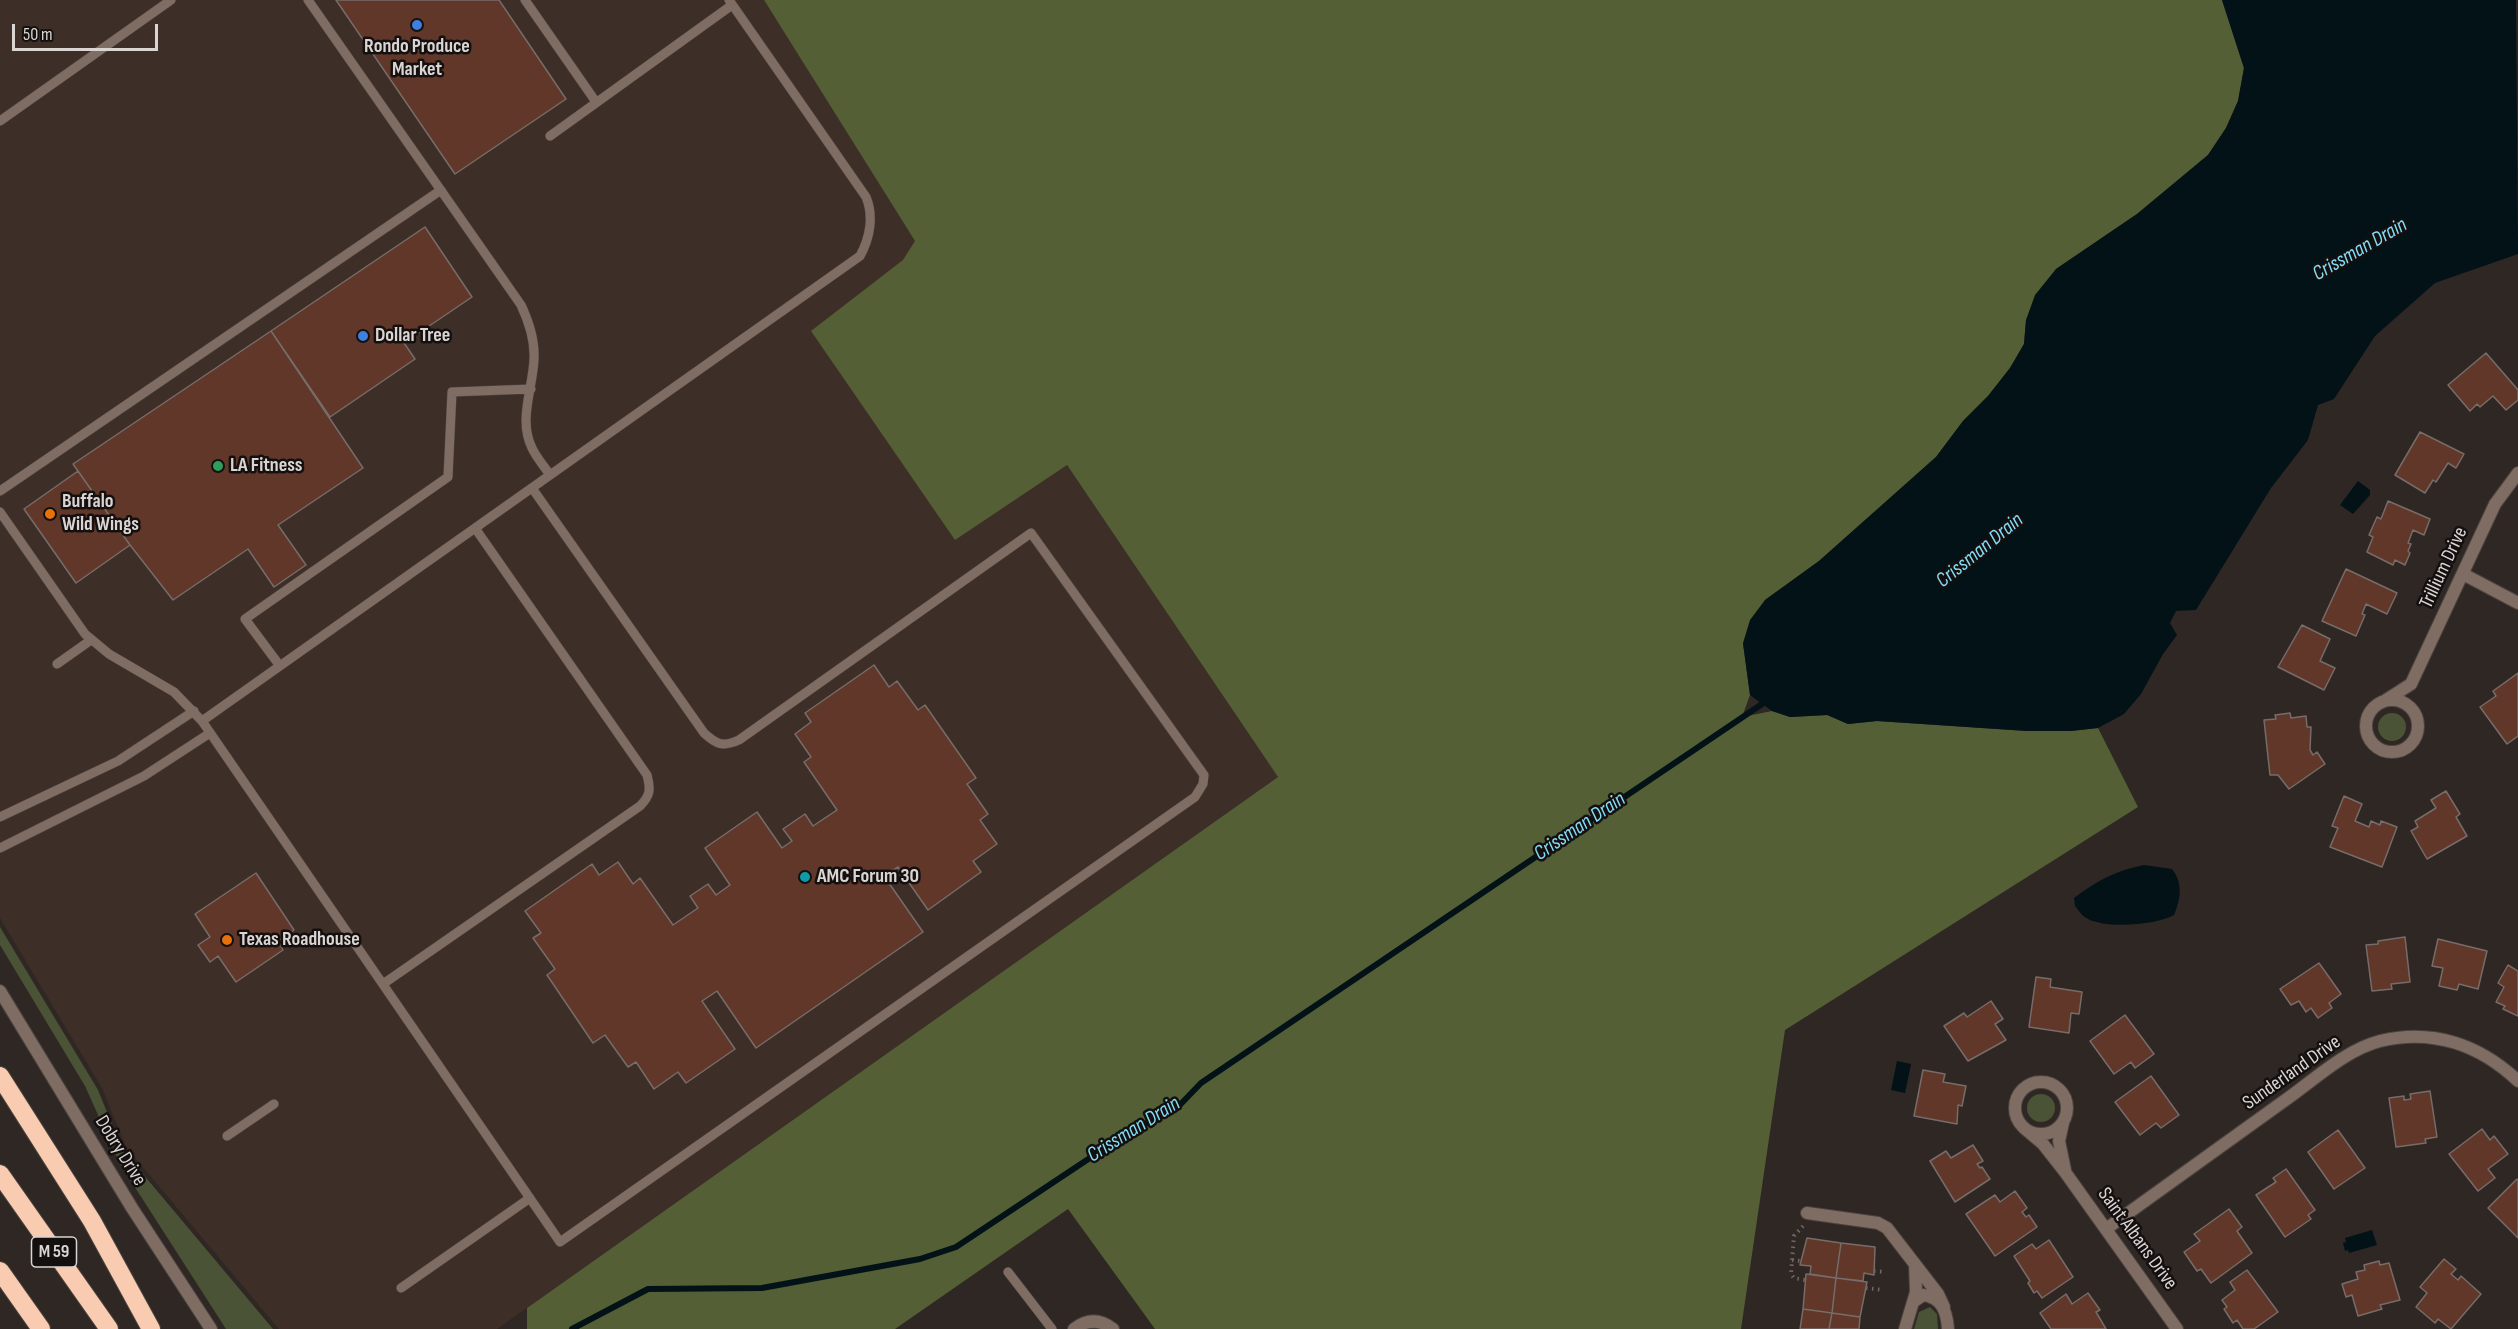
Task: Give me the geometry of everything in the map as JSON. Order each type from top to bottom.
[{"type":"highway","points":[[0,1076],[92,1221],[151,1329]]},
{"type":"highway","name":"M 59","points":[[0,1174],[108,1329]]},
{"type":"highway","name":"M 59","points":[[0,1271],[41,1329]]},
{"type":"street","name":"Trillium Drive","points":[[2412,684],[2495,504],[2518,473]]},
{"type":"street","points":[[2463,574],[2518,603]]},
{"type":"street","points":[[2412,684],[2418,731],[2410,746],[2394,753],[2377,748],[2366,734],[2365,726],[2371,709],[2412,684]]},
{"type":"street","points":[[2386,700],[2403,702],[2416,714]]},
{"type":"street","name":"Dobry Drive","points":[[0,991],[132,1208],[211,1329]]},
{"type":"street","name":"Sunderland Drive","points":[[2106,1229],[2336,1064],[2378,1041],[2431,1036],[2455,1041],[2479,1051],[2502,1065],[2518,1081]]},
{"type":"street","name":"Saint Albans Drive","points":[[2065,1172],[2060,1141],[2067,1115],[2066,1098],[2055,1085],[2038,1081],[2022,1089],[2017,1096],[2015,1113],[2024,1128],[2043,1144],[2065,1172],[2177,1329]]},
{"type":"street","points":[[2024,1128],[2040,1135],[2049,1134],[2063,1123]]},
{"type":"street","points":[[1806,1218],[1882,1225],[1892,1233],[1944,1307],[1948,1329]]},
{"type":"street","points":[[1905,1329],[1916,1284],[1914,1263]]},
{"type":"street","points":[[1913,1302],[1923,1295],[1930,1296],[1944,1307]]},
{"type":"street","points":[[1074,1329],[1084,1322],[1094,1321],[1104,1322],[1113,1329]]},
{"type":"lane","points":[[0,121],[171,0]]},
{"type":"lane","points":[[308,0],[521,305],[529,322],[534,357],[526,416],[528,434],[531,447],[550,475]]},
{"type":"lane","points":[[525,0],[596,102]]},
{"type":"lane","points":[[202,721],[860,256],[866,246],[871,218],[866,196],[731,2],[550,136]]},
{"type":"lane","points":[[0,491],[441,190]]},
{"type":"lane","points":[[280,666],[245,619],[448,477],[452,392],[531,388]]},
{"type":"lane","points":[[0,512],[91,640],[109,654],[174,692],[202,721],[560,1242],[1195,797],[1203,784],[1204,775],[1031,533],[739,740],[726,746],[715,743],[705,733],[532,488]]},
{"type":"lane","points":[[383,984],[640,806],[649,797],[650,787],[647,775],[475,528]]},
{"type":"lane","points":[[57,664],[91,640]]},
{"type":"lane","points":[[0,817],[118,761],[194,711]]},
{"type":"lane","points":[[0,848],[144,776],[210,733]]},
{"type":"lane","points":[[227,1136],[274,1104]]},
{"type":"lane","points":[[401,1288],[530,1198]]},
{"type":"lane","points":[[1008,1272],[1052,1329]]},
{"type":"path","points":[[1805,1280],[1794,1278],[1791,1274],[1796,1233],[1806,1218]]},
{"type":"path","points":[[1792,1260],[1801,1262]]},
{"type":"path","points":[[1874,1271],[1885,1272]]},
{"type":"path","points":[[1866,1288],[1883,1290]]},
{"type":"shaded area","points":[[0,0],[764,0],[915,241],[1278,777],[497,1329],[279,1329],[126,1147],[102,1088],[0,918]]},
{"type":"green space","points":[[764,0],[2222,0],[2244,68],[2238,101],[2226,128],[2208,155],[2137,214],[2056,269],[2026,320],[2024,344],[2010,368],[1988,396],[1963,421],[1936,457],[1819,561],[1765,600],[1743,644],[1750,695],[1742,717],[1772,711],[1790,717],[1828,715],[1848,724],[1877,721],[2027,731],[2071,731],[2098,728],[2138,807],[1785,1030],[1741,1329],[1155,1329],[1068,1209],[895,1329],[527,1329],[527,1308],[1278,777],[1067,465],[955,540],[811,331],[903,260],[915,241]]},
{"type":"green space","points":[[2392,713],[2402,717],[2406,727],[2402,737],[2392,741],[2382,737],[2378,727],[2382,717]]},
{"type":"green space","points":[[0,927],[98,1090],[122,1149],[273,1329],[226,1329],[120,1164],[85,1086],[0,945]]},
{"type":"green space","points":[[2041,1094],[2051,1098],[2055,1108],[2051,1118],[2041,1122],[2031,1118],[2027,1108],[2031,1098]]},
{"type":"green space","points":[[1930,1307],[1937,1314],[1938,1329],[1914,1329],[1919,1312]]},
{"type":"water","points":[[2222,0],[2516,0],[2518,254],[2435,283],[2375,336],[2334,399],[2318,405],[2308,440],[2271,488],[2196,610],[2176,611],[2170,623],[2177,635],[2163,654],[2141,694],[2124,714],[2098,728],[2071,731],[2027,731],[1877,721],[1848,724],[1827,715],[1790,717],[1772,711],[1750,695],[1743,643],[1750,620],[1765,600],[1819,561],[1936,457],[1963,421],[1988,396],[2010,368],[2024,344],[2026,320],[2035,295],[2056,269],[2137,214],[2208,155],[2226,128],[2238,101],[2244,68]]},
{"type":"water","points":[[2358,481],[2370,490],[2370,495],[2353,514],[2340,505]]},
{"type":"water","points":[[2144,865],[2172,869],[2176,874],[2180,891],[2174,915],[2144,923],[2107,924],[2088,919],[2075,906],[2074,898],[2090,886],[2116,873]]},
{"type":"water","points":[[1897,1061],[1911,1064],[1905,1093],[1891,1090]]},
{"type":"water","points":[[2372,1230],[2377,1245],[2349,1253],[2348,1250],[2345,1251],[2343,1243],[2346,1242],[2345,1238]]},
{"type":"building","points":[[336,0],[499,0],[566,99],[455,174]]},
{"type":"building","points":[[425,227],[472,297],[404,343],[415,359],[330,417],[271,331]]},
{"type":"building","name":"LA Fitness","points":[[271,331],[363,468],[278,525],[306,565],[274,587],[248,549],[173,600],[130,545],[73,464]]},
{"type":"building","points":[[2486,353],[2518,390],[2518,400],[2506,410],[2493,396],[2480,407],[2477,404],[2470,411],[2448,385]]},
{"type":"building","points":[[2420,432],[2464,454],[2456,468],[2448,463],[2436,482],[2433,480],[2425,493],[2395,475]]},
{"type":"building","points":[[78,471],[130,545],[76,583],[24,509]]},
{"type":"building","points":[[2388,501],[2430,519],[2424,535],[2413,530],[2408,543],[2411,544],[2408,551],[2410,553],[2405,565],[2395,560],[2393,565],[2367,552],[2373,537],[2369,535],[2377,517],[2381,519]]},
{"type":"building","points":[[2346,569],[2397,593],[2387,614],[2366,604],[2362,614],[2365,615],[2356,636],[2322,621]]},
{"type":"building","points":[[2302,625],[2330,639],[2320,661],[2335,668],[2324,690],[2278,667]]},
{"type":"building","name":"AMC Forum 30","points":[[874,665],[889,687],[897,681],[918,710],[925,705],[976,778],[967,784],[988,814],[980,820],[997,844],[973,861],[981,872],[928,910],[898,867],[884,876],[923,932],[756,1048],[717,991],[702,1001],[735,1049],[686,1083],[678,1072],[654,1089],[636,1062],[628,1067],[605,1035],[593,1043],[547,975],[555,969],[533,938],[541,933],[525,911],[592,864],[599,875],[618,862],[633,884],[640,878],[673,925],[698,908],[690,896],[708,884],[716,895],[730,885],[705,848],[757,812],[782,848],[792,841],[783,829],[805,814],[813,826],[837,810],[804,762],[811,757],[795,734],[811,722],[805,713]]},
{"type":"building","points":[[2518,673],[2518,736],[2507,744],[2480,707],[2496,696],[2493,691]]},
{"type":"building","points":[[2290,713],[2291,718],[2306,716],[2307,727],[2311,727],[2310,750],[2313,755],[2317,752],[2325,764],[2289,789],[2278,775],[2270,775],[2264,720],[2276,719],[2275,715]]},
{"type":"building","points":[[2446,791],[2460,814],[2456,817],[2467,836],[2427,859],[2411,831],[2418,827],[2415,821],[2436,808],[2431,800]]},
{"type":"building","points":[[2344,796],[2362,804],[2355,821],[2369,827],[2371,821],[2380,825],[2381,821],[2397,827],[2382,867],[2330,847],[2338,828],[2332,826]]},
{"type":"building","points":[[256,873],[294,930],[278,941],[283,950],[236,982],[218,956],[210,962],[198,945],[210,937],[195,914]]},
{"type":"building","points":[[2405,937],[2410,982],[2391,984],[2392,989],[2372,991],[2366,945]]},
{"type":"building","points":[[2438,939],[2487,951],[2478,989],[2459,984],[2457,990],[2439,986],[2443,968],[2432,966]]},
{"type":"building","points":[[2319,963],[2341,994],[2329,1003],[2332,1008],[2318,1018],[2311,1008],[2306,1012],[2299,1001],[2291,1005],[2280,989]]},
{"type":"building","points":[[2508,965],[2518,971],[2518,1016],[2503,1009],[2505,1006],[2496,1002],[2504,987],[2498,983]]},
{"type":"building","points":[[2036,977],[2051,979],[2050,987],[2082,992],[2079,1014],[2071,1013],[2069,1033],[2029,1027]]},
{"type":"building","points":[[1991,1001],[2003,1019],[1995,1024],[2006,1040],[1968,1061],[1944,1026],[1964,1013],[1967,1017]]},
{"type":"building","points":[[2125,1015],[2154,1054],[2135,1068],[2131,1062],[2114,1074],[2090,1041]]},
{"type":"building","points":[[1923,1070],[1945,1074],[1943,1082],[1966,1086],[1962,1106],[1958,1105],[1957,1124],[1914,1116]]},
{"type":"building","points":[[2151,1076],[2179,1115],[2161,1128],[2156,1123],[2140,1135],[2115,1102]]},
{"type":"building","points":[[2430,1091],[2437,1137],[2425,1139],[2426,1143],[2396,1147],[2389,1098],[2404,1096],[2404,1100],[2411,1099],[2410,1094]]},
{"type":"building","points":[[2482,1129],[2490,1140],[2494,1136],[2508,1154],[2488,1169],[2495,1178],[2478,1191],[2449,1154]]},
{"type":"building","points":[[2338,1130],[2365,1168],[2334,1189],[2308,1152]]},
{"type":"building","points":[[1973,1145],[1983,1161],[1977,1164],[1980,1168],[1982,1167],[1990,1179],[1955,1202],[1930,1161],[1946,1151],[1951,1158]]},
{"type":"building","points":[[2286,1169],[2315,1210],[2308,1215],[2311,1219],[2285,1237],[2256,1195],[2276,1182],[2273,1178]]},
{"type":"building","points":[[2518,1180],[2518,1238],[2488,1208]]},
{"type":"building","points":[[2015,1191],[2027,1208],[2022,1212],[2026,1217],[2029,1215],[2037,1227],[1995,1256],[1966,1214],[1995,1195],[2000,1202]]},
{"type":"building","points":[[2229,1209],[2242,1227],[2237,1231],[2252,1253],[2211,1283],[2201,1269],[2197,1271],[2184,1252],[2200,1241],[2194,1234]]},
{"type":"building","points":[[1807,1238],[1841,1243],[1836,1278],[1810,1274],[1811,1266],[1800,1265]]},
{"type":"building","points":[[2049,1240],[2073,1277],[2042,1298],[2037,1291],[2034,1293],[2028,1283],[2030,1281],[2014,1256],[2032,1244],[2036,1249]]},
{"type":"building","points":[[1841,1243],[1875,1247],[1874,1275],[1864,1273],[1863,1281],[1836,1278]]},
{"type":"building","points":[[2444,1259],[2456,1269],[2451,1274],[2458,1280],[2461,1276],[2481,1294],[2451,1329],[2438,1319],[2435,1323],[2416,1307],[2427,1293],[2420,1287]]},
{"type":"building","points":[[2379,1261],[2380,1265],[2389,1263],[2400,1300],[2380,1305],[2382,1309],[2358,1316],[2352,1295],[2346,1297],[2342,1284],[2358,1279],[2356,1272],[2365,1270],[2364,1265]]},
{"type":"building","points":[[2247,1270],[2278,1312],[2254,1329],[2243,1329],[2237,1320],[2233,1323],[2224,1309],[2227,1307],[2222,1300],[2235,1290],[2230,1282]]},
{"type":"building","points":[[1806,1274],[1836,1278],[1832,1313],[1803,1309]]},
{"type":"building","points":[[1836,1278],[1867,1282],[1860,1317],[1832,1313]]},
{"type":"building","points":[[2088,1293],[2100,1310],[2096,1312],[2106,1329],[2051,1329],[2040,1313],[2066,1294],[2072,1304]]},
{"type":"building","points":[[1803,1309],[1832,1313],[1829,1329],[1800,1329]]},
{"type":"building","points":[[1832,1313],[1860,1317],[1859,1329],[1829,1329]]},
{"type":"waterway","name":"Crissman Drain","points":[[572,1329],[648,1289],[762,1288],[920,1259],[956,1247],[1132,1130],[1176,1109],[1201,1083],[1768,700]]},
{"type":"place","name":"Rondo Produce Market","points":[[417,25]]},
{"type":"place","name":"Dollar Tree","points":[[363,336]]},
{"type":"place","name":"LA Fitness","points":[[218,466]]},
{"type":"place","name":"Buffalo Wild Wings","points":[[50,514]]},
{"type":"place","name":"AMC Forum 30","points":[[805,877]]},
{"type":"place","name":"Texas Roadhouse","points":[[227,940]]}]
